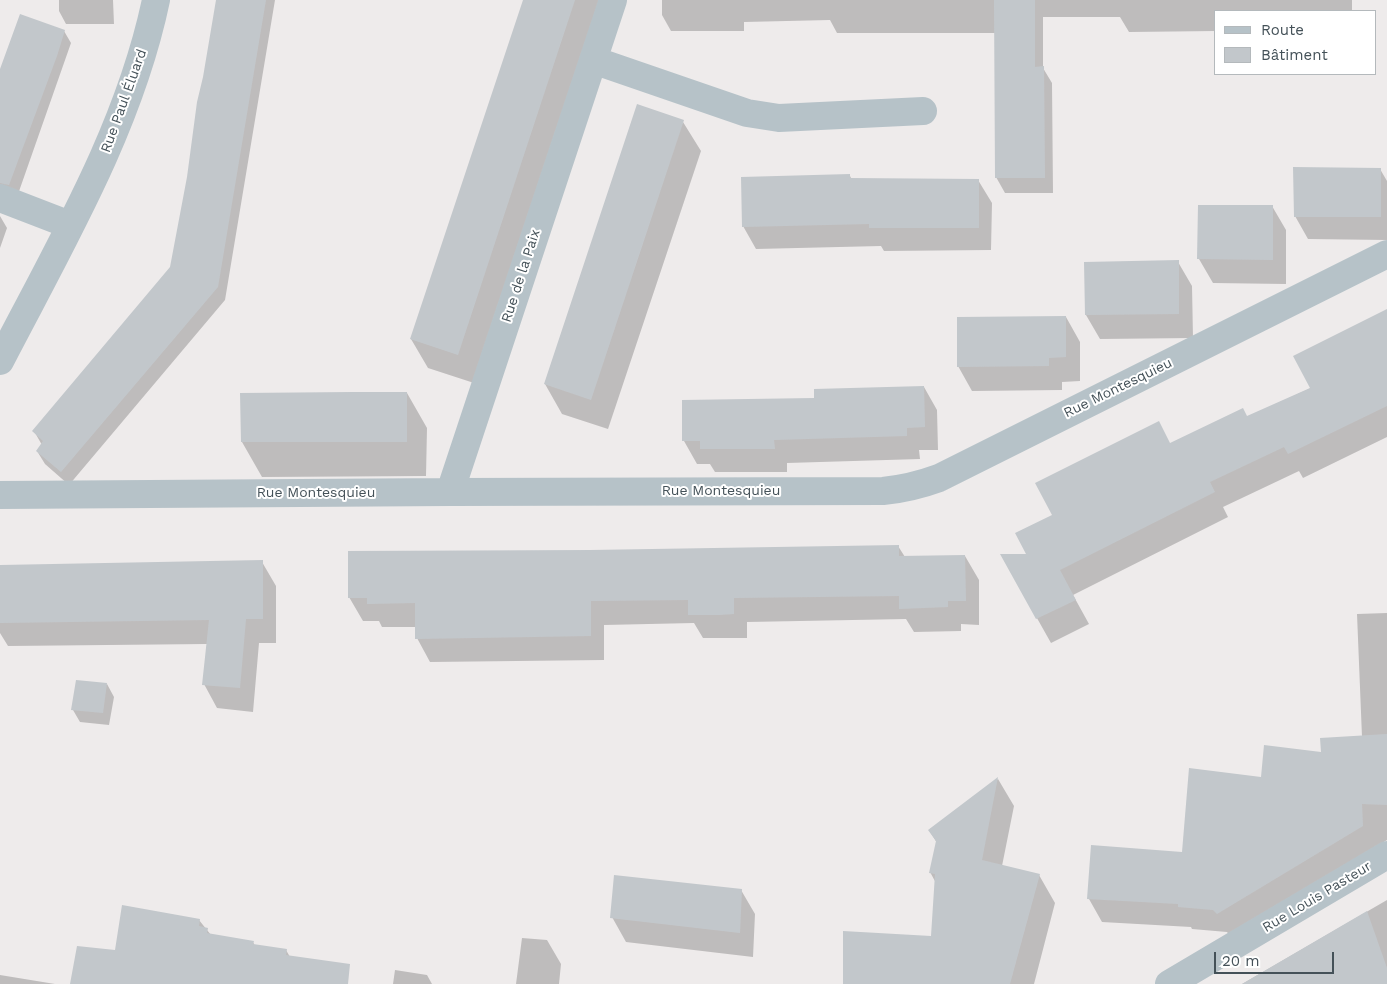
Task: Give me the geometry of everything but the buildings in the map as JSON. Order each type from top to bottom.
[{"type":"street","name":"Rue Paul Éluard","points":[[0,361],[70,225],[121,118],[145,44],[156,0]]},
{"type":"street","name":"Rue de la Paix","points":[[450,492],[613,0]]},
{"type":"street","points":[[593,60],[764,116],[779,118],[923,112]]},
{"type":"street","points":[[0,198],[70,225]]},
{"type":"street","name":"Rue Montesquieu","points":[[0,495],[883,491],[920,485],[1387,254]]},
{"type":"street","name":"Rue Louis Pasteur","points":[[1169,984],[1387,855]]}]
